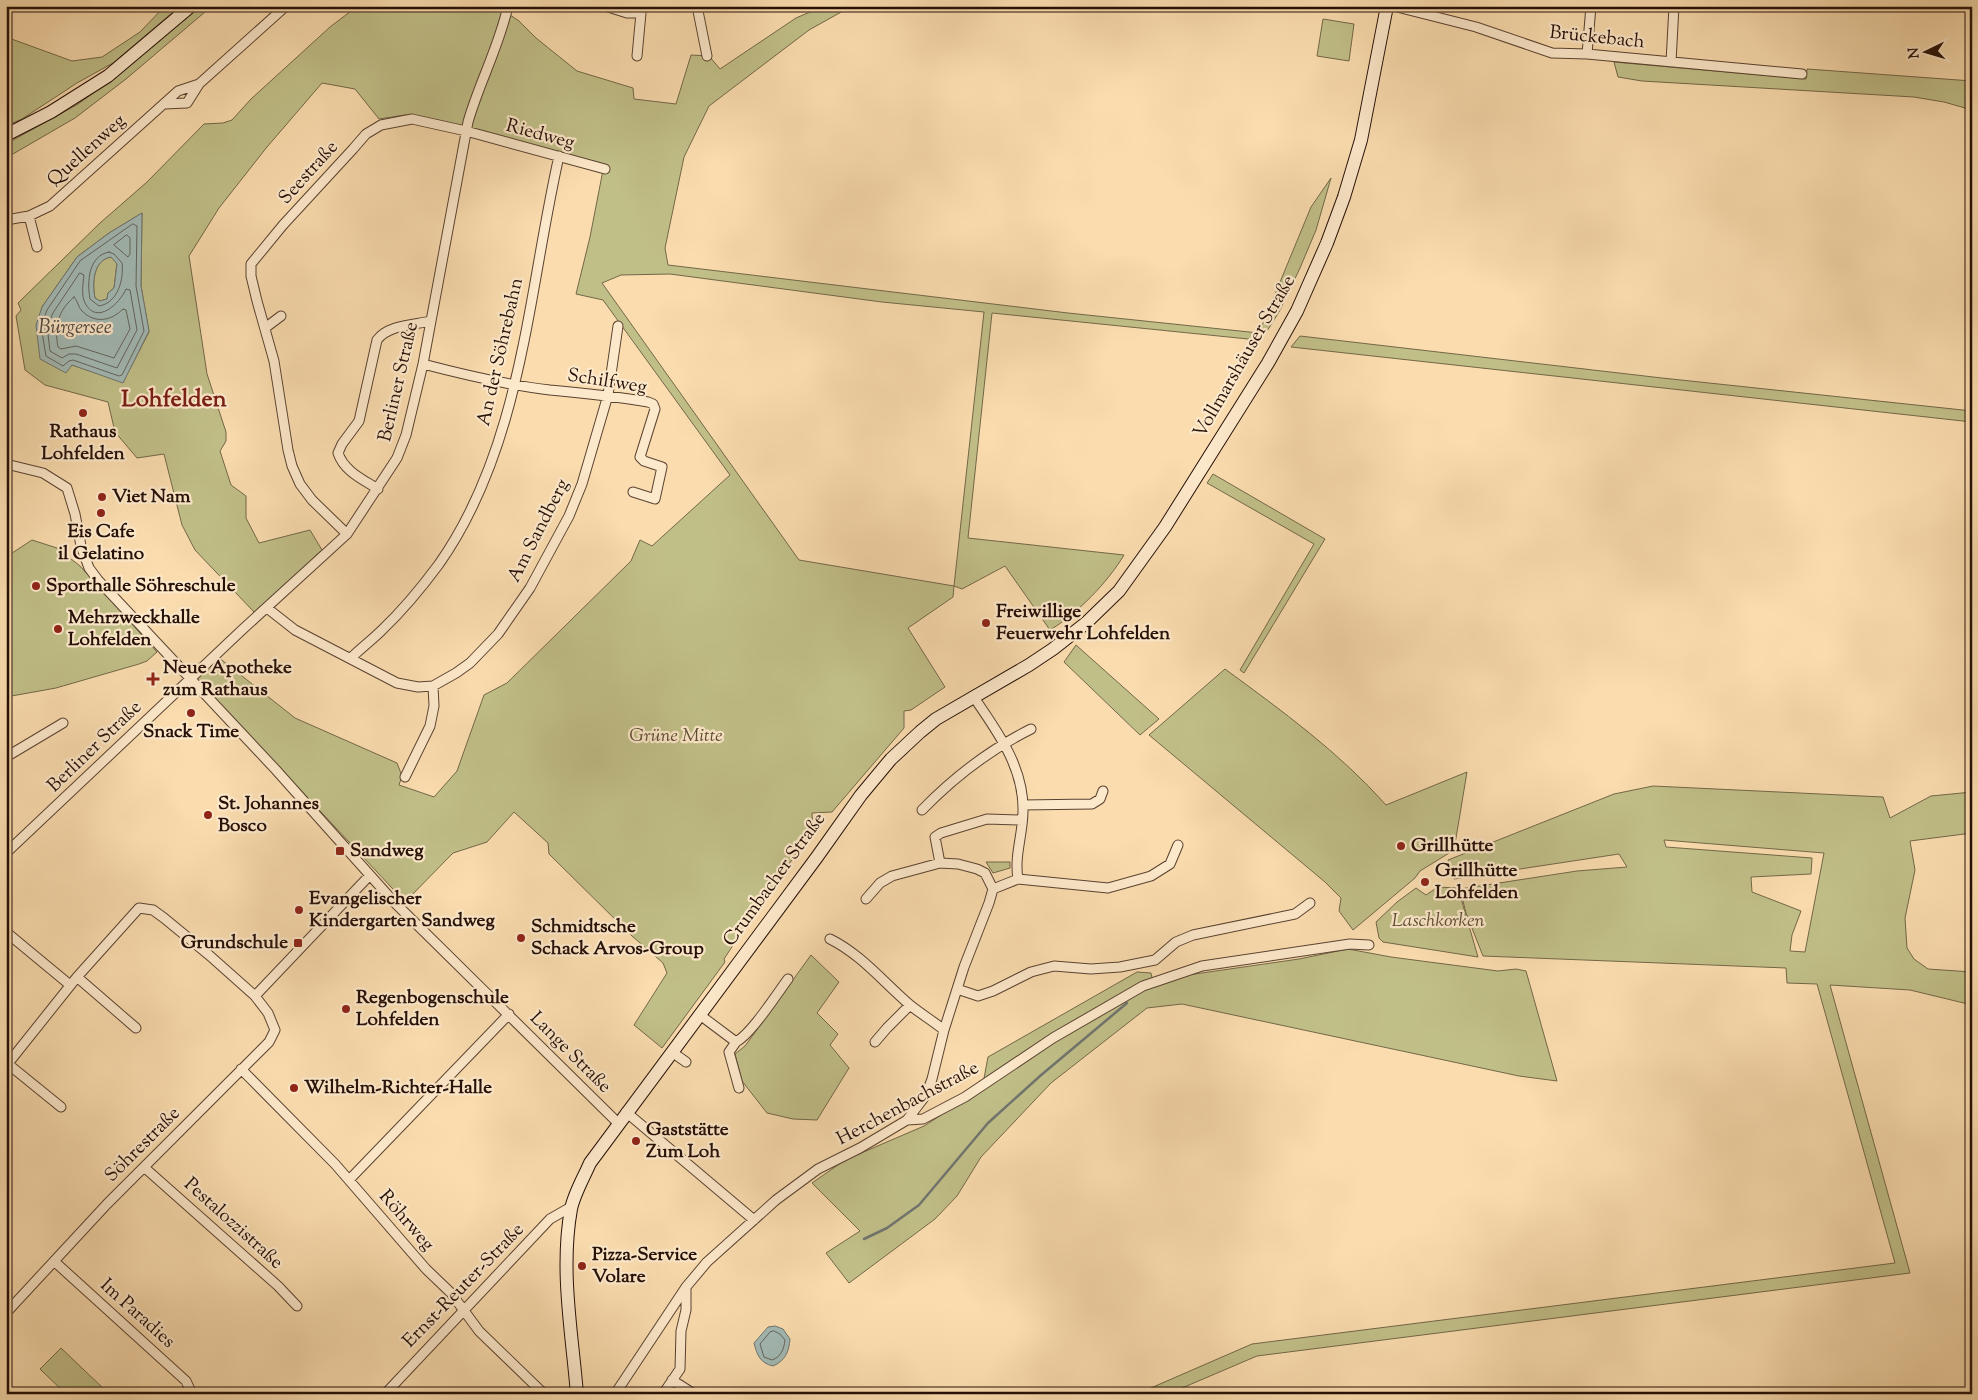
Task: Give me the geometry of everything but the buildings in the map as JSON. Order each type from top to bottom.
[{"type":"main road","points":[[6,135],[38,119],[108,76],[191,6]]},
{"type":"main road","name":"Vollmarshäuser Straße","points":[[1053,649],[1086,623],[1119,592],[1160,536],[1268,363],[1297,311],[1327,243],[1356,159],[1371,94],[1387,6]]},
{"type":"main road","name":"Crumbacher Straße","points":[[577,1394],[567,1282],[566,1247],[571,1207],[590,1163],[876,777],[920,732],[973,696],[1053,649]]},
{"type":"street","name":"Quellenweg","points":[[164,104],[187,103],[200,84],[286,6]]},
{"type":"street","name":"Berliner Straße","points":[[6,853],[190,678],[347,534],[397,458],[406,435],[422,364],[466,131],[476,94],[496,47],[508,6]]},
{"type":"street","points":[[605,6],[627,12],[641,10],[637,56]]},
{"type":"street","points":[[697,6],[707,56]]},
{"type":"street","name":"Brückebach","points":[[1394,6],[1476,27],[1552,53],[1587,54],[1802,74]]},
{"type":"street","points":[[1587,54],[1591,6]]},
{"type":"street","points":[[1672,62],[1674,6]]},
{"type":"street","name":"Quellenweg","points":[[6,220],[29,216],[50,206],[178,91],[200,84]]},
{"type":"street","name":"Seestraße","points":[[347,534],[312,500],[296,475],[288,450],[274,361],[251,276],[251,264],[283,225],[366,134],[381,125],[412,120],[466,131]]},
{"type":"street","name":"Riedweg","points":[[466,131],[605,169]]},
{"type":"street","name":"An der Söhrebahn","points":[[351,658],[382,630],[439,564],[466,518],[484,479],[501,431],[514,385],[559,156]]},
{"type":"street","points":[[29,216],[38,247]]},
{"type":"street","points":[[265,328],[281,316]]},
{"type":"street","points":[[378,489],[356,475],[341,462],[338,453],[342,444],[359,421],[377,340],[381,335],[390,330],[431,321]]},
{"type":"street","name":"Am Sandberg","points":[[433,686],[456,673],[470,662],[498,634],[530,588],[554,547],[582,484],[608,395],[618,326]]},
{"type":"street","name":"Schilfweg","points":[[422,364],[476,378],[514,385],[608,395],[653,404],[655,409],[640,457],[644,462],[662,467],[655,499],[633,492]]},
{"type":"street","name":"Lange Straße","points":[[6,464],[43,473],[67,488],[75,514],[81,546],[89,568],[412,921],[509,1014],[618,1123]]},
{"type":"street","points":[[267,608],[296,630],[397,683],[418,687],[433,686],[434,706],[430,726],[405,776]]},
{"type":"street","points":[[973,696],[1014,761],[1021,787],[1023,805],[1016,867],[1018,879]]},
{"type":"street","points":[[6,757],[63,723]]},
{"type":"street","points":[[922,810],[945,786],[980,758],[1031,729]]},
{"type":"street","points":[[1023,805],[1092,804],[1100,800],[1103,791]]},
{"type":"street","points":[[940,863],[936,837],[941,833],[987,819],[1022,820]]},
{"type":"street","points":[[992,889],[1018,879],[1108,888],[1151,876],[1170,864],[1178,845]]},
{"type":"street","points":[[866,899],[880,882],[892,876],[940,863],[958,864],[985,873],[992,889],[989,903],[964,967],[926,1095],[908,1120]]},
{"type":"street","points":[[61,1107],[7,1065],[70,985],[139,908],[153,910],[164,918],[210,954],[255,996],[370,875]]},
{"type":"street","points":[[958,989],[978,996],[1000,988],[1031,972],[1054,966],[1091,969],[1120,967],[1155,960],[1176,942],[1193,935],[1295,914],[1310,903]]},
{"type":"street","points":[[6,932],[70,985]]},
{"type":"street","points":[[830,939],[845,946],[910,1005],[944,1030]]},
{"type":"street","name":"Herchenbachstraße","points":[[614,1394],[686,1287],[707,1262],[776,1200],[818,1169],[860,1148],[908,1120],[923,1119],[965,1097],[1053,1038],[1143,986],[1202,966],[1350,944],[1369,945]]},
{"type":"street","points":[[77,977],[136,1028]]},
{"type":"street","points":[[739,1088],[729,1052],[736,1042],[741,1040],[788,979]]},
{"type":"street","name":"Söhrestraße","points":[[6,1313],[107,1204],[269,1042],[275,1030],[268,1013],[255,996]]},
{"type":"street","points":[[875,1042],[910,1005]]},
{"type":"street","points":[[349,1180],[509,1014]]},
{"type":"street","points":[[700,1015],[736,1042]]},
{"type":"street","points":[[672,1052],[686,1062]]},
{"type":"street","name":"Röhrweg","points":[[241,1070],[349,1180],[426,1269],[451,1292],[479,1331],[544,1394]]},
{"type":"street","points":[[626,1112],[754,1220]]},
{"type":"street","name":"Pestalozzistraße","points":[[145,1168],[298,1306]]},
{"type":"street","name":"Ernst-Reuter-Straße","points":[[385,1394],[463,1309],[550,1219],[571,1207]]},
{"type":"street","name":"Im Paradies","points":[[55,1262],[186,1382],[192,1394]]},
{"type":"street","points":[[663,1394],[680,1369],[681,1332],[686,1310],[686,1287]]},
{"type":"street","points":[[672,1380],[694,1394]]},
{"type":"green space","points":[[165,6],[180,6],[113,63],[77,83],[22,119],[6,126],[6,37],[72,61],[102,57],[140,32]]},
{"type":"green space","points":[[201,6],[212,6],[126,79],[75,118],[6,158],[6,144],[78,104],[121,73]]},
{"type":"green space","name":"Grüne Mitte","points":[[355,6],[497,6],[519,21],[536,38],[577,71],[633,88],[634,99],[676,104],[691,55],[709,56],[720,69],[796,18],[824,6],[852,6],[809,30],[709,106],[684,157],[665,248],[668,265],[1068,313],[1259,333],[1311,207],[1331,178],[1316,230],[1300,268],[1279,312],[1267,331],[1260,333],[1258,340],[992,313],[968,538],[1124,555],[1091,597],[1050,630],[1005,566],[962,589],[954,586],[953,597],[908,628],[945,687],[911,710],[904,711],[904,728],[832,812],[812,813],[813,831],[760,904],[724,959],[725,962],[662,1048],[634,1025],[667,973],[663,963],[632,936],[549,854],[548,843],[514,812],[487,842],[453,853],[405,902],[197,679],[218,657],[295,718],[397,763],[402,776],[399,785],[434,797],[457,771],[484,695],[507,683],[631,561],[640,540],[652,546],[730,475],[603,300],[576,294],[590,237],[604,165],[456,125],[405,115],[379,119],[355,89],[322,83],[267,147],[219,208],[189,256],[207,374],[226,432],[226,441],[220,451],[231,485],[246,496],[246,518],[259,543],[310,530],[322,550],[254,612],[195,550],[182,525],[164,454],[137,458],[115,432],[108,402],[45,385],[25,370],[16,316],[21,310],[18,303],[100,223],[147,182],[204,124],[223,123],[232,120],[251,99],[330,27],[355,8]],"holes":[[[142,213],[141,286],[149,332],[123,382],[72,365],[42,307],[77,257],[109,233]],[[670,274],[882,302],[984,312],[954,586],[799,560],[602,283],[621,275]]]},
{"type":"green space","points":[[1323,19],[1354,24],[1349,61],[1317,56]]},
{"type":"green space","points":[[1614,62],[1806,79],[1807,69],[1972,81],[1972,110],[1944,102],[1914,97],[1642,81],[1618,77]]},
{"type":"green space","points":[[111,257],[117,263],[114,288],[108,293],[107,299],[100,301],[95,298],[95,273],[100,263]]},
{"type":"green space","points":[[1300,336],[1662,378],[1972,411],[1972,422],[1291,347]]},
{"type":"green space","points":[[1213,474],[1325,539],[1244,673],[1240,670],[1314,544],[1207,483]]},
{"type":"green space","points":[[32,540],[57,548],[80,566],[157,652],[147,661],[139,664],[56,688],[6,697],[6,557]]},
{"type":"green space","points":[[1076,645],[1159,719],[1140,735],[1064,662]]},
{"type":"green space","points":[[1225,669],[1330,750],[1386,805],[1467,772],[1454,850],[1420,871],[1415,878],[1353,930],[1339,911],[1341,898],[1325,882],[1149,735]]},
{"type":"green space","points":[[1653,786],[1883,797],[1890,818],[1931,796],[1972,792],[1972,833],[1910,841],[1915,870],[1905,918],[1907,948],[1914,959],[1928,969],[1972,972],[1972,1005],[1910,990],[1830,985],[1910,1273],[1257,1356],[1168,1394],[1137,1394],[1252,1344],[1895,1263],[1817,984],[1787,983],[1786,968],[1483,956],[1466,913],[1460,889],[1577,871],[1627,867],[1619,854],[1454,879],[1448,860],[1614,794]],"holes":[[[1664,840],[1824,853],[1805,952],[1790,951],[1792,935],[1801,911],[1752,892],[1751,877],[1811,874],[1812,858],[1666,847]]]},
{"type":"green space","points":[[986,862],[1010,862],[1010,868],[993,873]]},
{"type":"green space","name":"Laschkorken","points":[[1438,887],[1458,888],[1478,957],[1383,942],[1379,938],[1376,922],[1397,902],[1416,888],[1426,895]]},
{"type":"green space","points":[[1348,949],[1391,957],[1498,971],[1516,969],[1526,971],[1557,1081],[1519,1076],[1182,1004],[1147,1008],[1051,1083],[981,1157],[957,1196],[935,1219],[849,1283],[826,1253],[860,1231],[812,1183],[845,1160],[924,1126],[982,1089],[988,1057],[1137,972],[1151,973],[1154,987],[1188,975],[1299,959]]},
{"type":"green space","points":[[811,955],[839,982],[817,1013],[838,1034],[830,1045],[849,1068],[817,1120],[793,1119],[767,1113],[742,1081],[735,1054],[745,1046]]},
{"type":"green space","points":[[61,1348],[109,1394],[66,1394],[40,1369]]},
{"type":"water","name":"Bürgersee","points":[[142,213],[141,286],[149,331],[123,383],[72,365],[66,373],[40,359],[36,325],[42,307],[77,257],[109,233]],"holes":[[[111,257],[117,264],[114,288],[108,293],[107,299],[100,301],[95,298],[94,292],[97,268],[105,259]]]},
{"type":"water","points":[[775,1326],[783,1329],[790,1339],[786,1355],[773,1366],[765,1363],[760,1358],[754,1343],[768,1327]]},
{"type":"waterway","points":[[864,1239],[887,1228],[919,1205],[988,1123],[1040,1076],[1127,1003]]},
{"type":"place","name":"Rathaus Lohfelden","points":[[83,413]]},
{"type":"place","name":"Viet Nam","points":[[102,497]]},
{"type":"place","name":"Eis Cafe il Gelatino","points":[[101,513]]},
{"type":"place","name":"Sporthalle Söhreschule","points":[[36,586]]},
{"type":"place","name":"Freiwillige Feuerwehr Lohfelden","points":[[986,623]]},
{"type":"place","name":"Mehrzweckhalle Lohfelden","points":[[58,629]]},
{"type":"place","name":"Neue Apotheke zum Rathaus","points":[[153,679]]},
{"type":"place","name":"Snack Time","points":[[191,713]]},
{"type":"place","name":"St. Johannes Bosco","points":[[208,815]]},
{"type":"place","name":"Grillhütte","points":[[1401,846]]},
{"type":"place","name":"Sandweg","points":[[340,851]]},
{"type":"place","name":"Grillhütte Lohfelden","points":[[1425,882]]},
{"type":"place","name":"Evangelischer Kindergarten Sandweg","points":[[299,910]]},
{"type":"place","name":"Schmidtsche Schack Arvos-Group","points":[[521,938]]},
{"type":"place","name":"Grundschule","points":[[298,943]]},
{"type":"place","name":"Regenbogenschule Lohfelden","points":[[346,1009]]},
{"type":"place","name":"Wilhelm-Richter-Halle","points":[[294,1088]]},
{"type":"place","name":"Gaststätte Zum Loh","points":[[636,1141]]},
{"type":"place","name":"Pizza-Service Volare","points":[[582,1266]]},
{"type":"district","name":"Lohfelden","points":[[174,400]]}]
